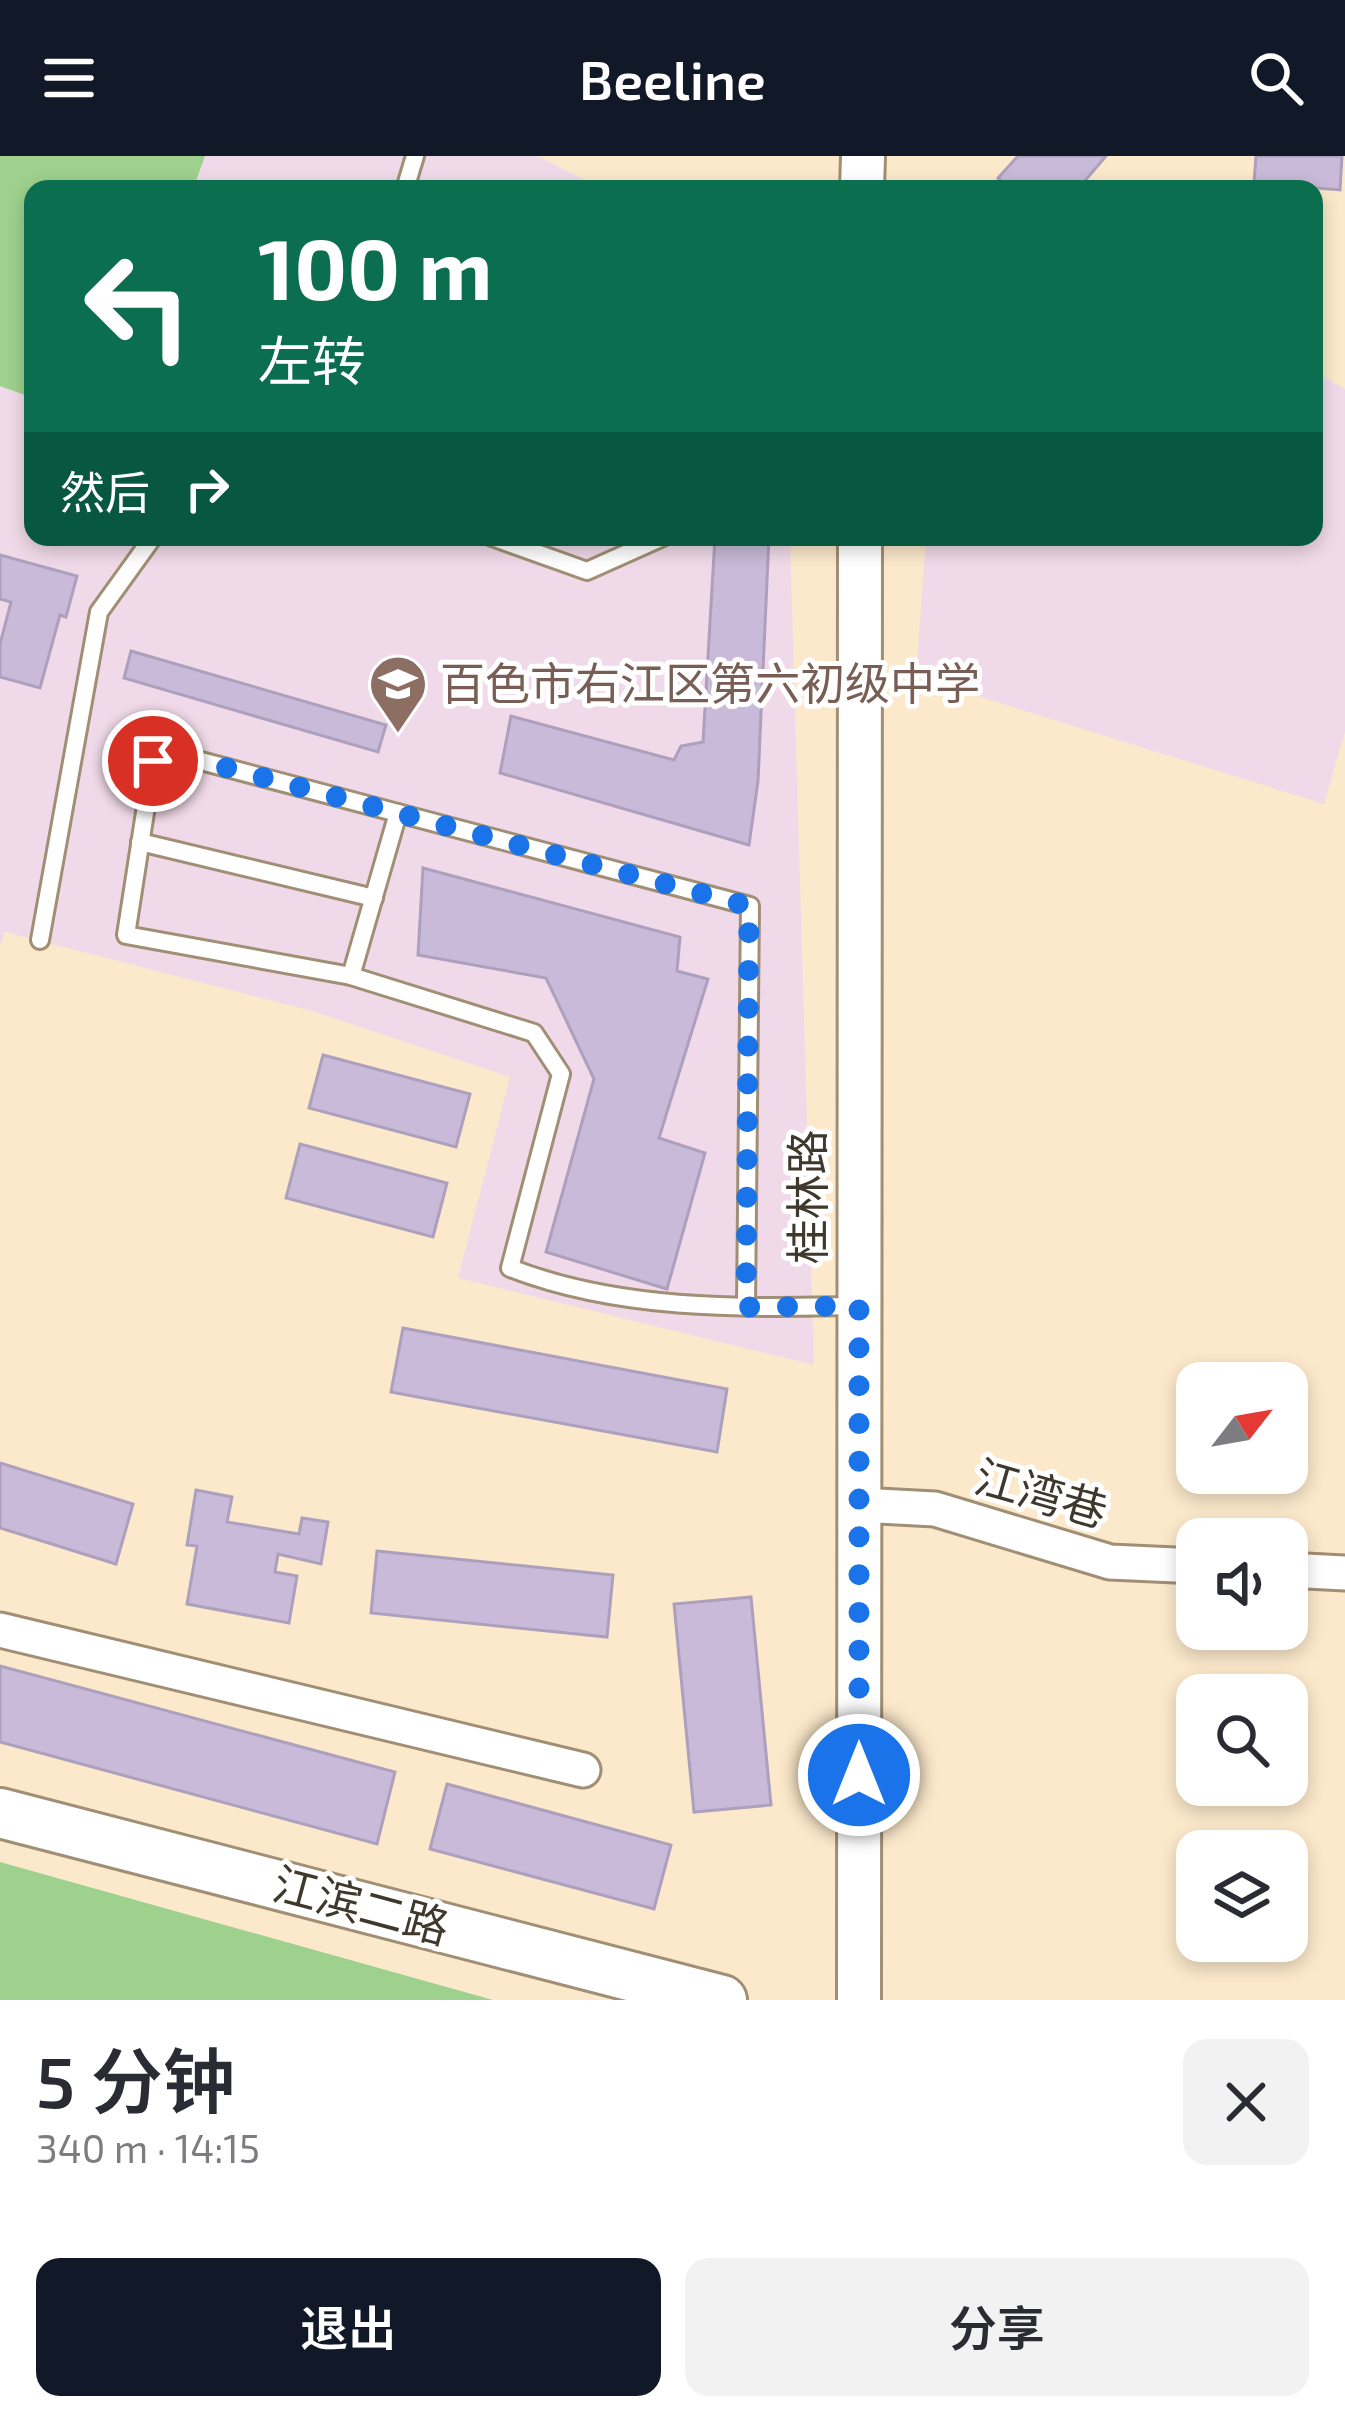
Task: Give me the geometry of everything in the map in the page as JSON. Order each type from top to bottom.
[{"type":"main road","name":"江滨二路","points":[[0,1813],[722,2000]]},
{"type":"street","name":"桂林路","points":[[859,2000],[860,546]]},
{"type":"street","name":"江湾巷","points":[[859,1505],[935,1509],[1111,1562],[1176,1565]]},
{"type":"street","points":[[1308,1571],[1345,1573]]},
{"type":"street","points":[[0,1630],[584,1770]]},
{"type":"lane","points":[[40,940],[99,612],[146,546]]},
{"type":"lane","points":[[516,546],[586,571],[643,546]]},
{"type":"lane","points":[[746,1307],[749,906],[182,756],[153,761],[126,934],[351,976],[534,1033],[561,1074],[510,1268],[537,1279],[693,1308],[859,1306]]},
{"type":"lane","points":[[351,976],[398,813]]},
{"type":"lane","points":[[140,842],[374,898]]},
{"type":"shaded area","name":"百色市右江区第六初级中学","points":[[0,156],[538,156],[585,180],[24,180],[24,546],[790,546],[814,1365],[458,1278],[510,1077],[312,1011],[5,932],[0,946]]},
{"type":"shaded area","points":[[1323,376],[1345,389],[1345,732],[1324,804],[916,677],[925,546],[1323,546]]},
{"type":"green space","points":[[0,156],[205,156],[196,180],[24,180],[24,395],[0,386]]},
{"type":"green space","points":[[0,1862],[493,2000],[0,2000]]},
{"type":"building","points":[[1018,156],[1106,156],[1086,180],[998,178]]},
{"type":"building","points":[[1256,156],[1342,156],[1340,190],[1323,189],[1323,180],[1254,180]]},
{"type":"building","points":[[714,546],[769,546],[758,781],[749,845],[500,773],[511,716],[674,760],[681,746],[703,742]]},
{"type":"building","points":[[0,555],[77,576],[66,617],[60,615],[40,688],[0,677],[0,644],[11,602],[0,599]]},
{"type":"building","points":[[131,651],[386,725],[378,752],[124,678]]},
{"type":"building","points":[[423,868],[680,937],[677,971],[708,979],[659,1138],[705,1153],[667,1289],[546,1252],[594,1079],[546,978],[418,955]]},
{"type":"building","points":[[323,1055],[470,1094],[456,1147],[309,1108]]},
{"type":"building","points":[[300,1144],[447,1183],[433,1237],[286,1198]]},
{"type":"building","points":[[403,1328],[727,1389],[717,1452],[391,1392]]},
{"type":"building","points":[[0,1463],[133,1504],[116,1564],[0,1528]]},
{"type":"building","points":[[196,1490],[232,1497],[227,1522],[299,1534],[302,1518],[328,1522],[321,1564],[278,1554],[275,1572],[297,1576],[289,1623],[187,1604],[197,1546],[187,1545]]},
{"type":"building","points":[[377,1551],[613,1575],[607,1637],[371,1613]]},
{"type":"building","points":[[751,1597],[771,1805],[694,1812],[674,1604]]},
{"type":"building","points":[[0,1666],[395,1772],[377,1844],[0,1742]]},
{"type":"building","points":[[447,1784],[671,1845],[654,1909],[430,1849]]},
{"type":"place","name":"百色市右江区第六初级中学","points":[[398,735]]},
{"type":"route","points":[[153,761],[182,756],[749,906],[746,1307],[859,1306],[859,1775]]}]
